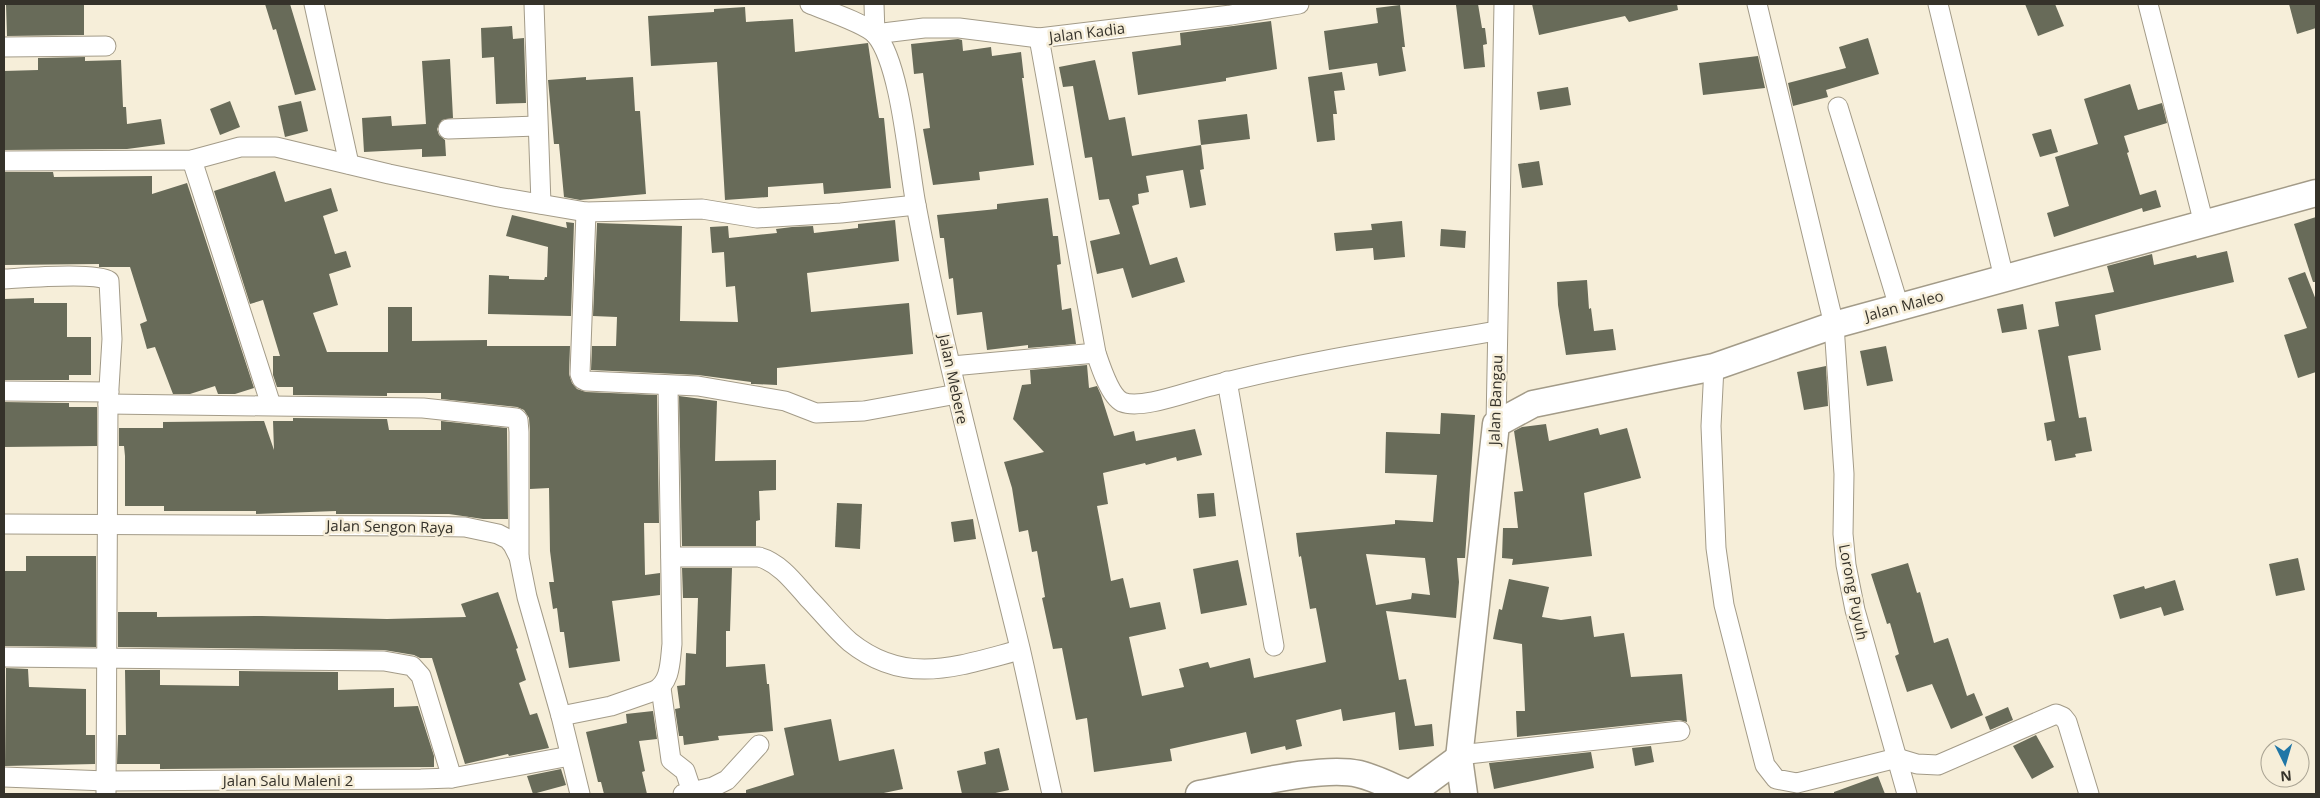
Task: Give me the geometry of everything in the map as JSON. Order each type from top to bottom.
[{"type":"street","points":[[314,4],[350,164]]},
{"type":"street","points":[[534,4],[541,204]]},
{"type":"street","points":[[810,4],[856,23],[875,34]]},
{"type":"street","points":[[874,4],[875,34]]},
{"type":"street","name":"Jalan Kadia","points":[[875,34],[924,28],[959,28],[1038,38],[1230,9],[1299,4]]},
{"type":"street","name":"Jalan Bangau","points":[[1464,794],[1459,757],[1496,424],[1503,153],[1504,4]]},
{"type":"street","name":"Lorong Puyuh","points":[[1757,4],[1834,325],[1844,474],[1843,534],[1846,565],[1855,610],[1907,794]]},
{"type":"street","points":[[1938,4],[2004,278]]},
{"type":"street","points":[[2148,4],[2204,224]]},
{"type":"street","name":"Jalan Mebere","points":[[875,34],[890,66],[896,87],[916,205],[952,366],[956,394],[1020,650],[1052,794]]},
{"type":"street","points":[[1038,38],[1096,353],[1101,369],[1114,394],[1121,401],[1140,404],[1227,381],[1328,359],[1497,331]]},
{"type":"street","points":[[4,47],[106,46]]},
{"type":"street","points":[[1838,108],[1899,307]]},
{"type":"street","points":[[448,129],[537,126]]},
{"type":"street","points":[[4,161],[192,160],[240,147],[276,146],[350,164],[586,212],[702,209],[757,218],[841,213],[916,205]]},
{"type":"street","points":[[192,160],[271,405]]},
{"type":"street","name":"Jalan Maleo","points":[[1496,424],[1533,404],[1714,368],[1834,325],[2316,193]]},
{"type":"street","points":[[586,212],[580,374],[582,379],[586,381],[668,386],[671,384],[690,385],[776,400],[816,413],[864,410],[956,394]]},
{"type":"street","points":[[4,279],[90,277],[105,278],[109,281],[112,339],[109,398],[106,788]]},
{"type":"street","points":[[952,366],[1096,353]]},
{"type":"street","points":[[1714,368],[1711,426],[1713,521],[1724,605],[1766,766],[1776,779],[1798,783],[1898,758],[1917,764],[1938,765],[2046,717],[2060,715],[2067,722],[2089,794]]},
{"type":"street","points":[[1227,381],[1274,646]]},
{"type":"street","points":[[668,386],[672,644],[668,676],[661,688],[671,760],[685,771],[688,793],[713,787],[726,780],[759,745]]},
{"type":"street","points":[[4,391],[271,405],[423,408],[478,412],[518,419],[518,557]]},
{"type":"street","name":"Jalan Sengon Raya","points":[[4,524],[465,527],[502,536],[508,539],[518,557],[580,794]]},
{"type":"street","points":[[670,557],[759,557],[766,559],[780,568],[849,641],[870,657],[889,665],[912,670],[949,668],[1020,650]]},
{"type":"street","points":[[4,657],[384,661],[412,666],[421,676],[452,778]]},
{"type":"street","points":[[561,716],[612,706],[661,688]]},
{"type":"street","points":[[1199,794],[1336,771],[1358,774],[1409,794],[1459,757],[1680,731]]},
{"type":"street","name":"Jalan Salu Maleni 2","points":[[4,778],[106,788],[452,778],[570,756]]},
{"type":"building","points":[[84,4],[84,35],[7,36],[6,5]]},
{"type":"building","points":[[265,4],[290,4],[316,90],[295,95],[276,29],[273,30]]},
{"type":"building","points":[[1478,4],[1482,28],[1485,28],[1487,44],[1483,45],[1485,67],[1464,69],[1456,5]]},
{"type":"building","points":[[1532,4],[1677,4],[1678,10],[1629,22],[1625,16],[1539,35]]},
{"type":"building","points":[[2025,4],[2055,4],[2064,26],[2038,36]]},
{"type":"building","points":[[2289,4],[2316,4],[2316,28],[2297,34]]},
{"type":"building","points":[[1400,5],[1405,47],[1402,47],[1406,71],[1379,76],[1377,63],[1329,70],[1324,31],[1378,23],[1376,8]]},
{"type":"building","points":[[745,7],[746,22],[793,19],[795,52],[868,43],[879,118],[884,118],[891,188],[824,194],[823,183],[768,187],[768,197],[725,200],[717,62],[651,66],[648,16],[714,12],[714,9]]},
{"type":"building","points":[[1271,21],[1277,69],[1226,78],[1226,81],[1138,95],[1132,52],[1181,45],[1180,33]]},
{"type":"building","points":[[512,26],[513,39],[524,38],[526,103],[496,104],[494,57],[482,58],[481,28]]},
{"type":"building","points":[[1868,38],[1879,74],[1826,90],[1828,97],[1793,106],[1788,83],[1846,68],[1839,47]]},
{"type":"building","points":[[962,40],[963,51],[991,47],[992,56],[1021,52],[1024,78],[1022,78],[1034,165],[979,172],[980,180],[933,185],[923,129],[930,128],[923,73],[914,74],[911,44]]},
{"type":"building","points":[[1758,56],[1765,88],[1703,95],[1699,63]]},
{"type":"building","points":[[85,57],[85,61],[121,60],[123,107],[126,107],[127,124],[161,119],[165,144],[127,149],[4,150],[4,71],[38,70],[38,58]]},
{"type":"building","points":[[450,59],[453,118],[442,120],[437,129],[439,135],[445,140],[446,156],[422,157],[422,149],[364,152],[362,118],[391,116],[392,126],[426,124],[422,61]]},
{"type":"building","points":[[1095,60],[1109,120],[1125,117],[1132,156],[1201,145],[1204,169],[1200,170],[1206,205],[1190,208],[1183,170],[1146,176],[1149,192],[1138,194],[1139,204],[1132,206],[1150,265],[1177,257],[1185,282],[1132,298],[1123,268],[1097,274],[1090,241],[1120,234],[1109,199],[1099,200],[1092,157],[1085,158],[1073,86],[1063,87],[1059,67]]},
{"type":"building","points":[[1342,72],[1345,90],[1334,91],[1337,114],[1333,114],[1335,140],[1317,142],[1308,77]]},
{"type":"building","points":[[586,77],[586,80],[633,77],[635,111],[640,111],[646,194],[580,200],[564,197],[559,144],[554,144],[548,80]]},
{"type":"building","points":[[2130,84],[2138,110],[2162,103],[2167,123],[2124,136],[2129,152],[2127,153],[2140,195],[2156,190],[2161,207],[2143,212],[2142,208],[2054,237],[2047,213],[2069,206],[2055,157],[2098,144],[2084,99]]},
{"type":"building","points":[[1568,87],[1571,105],[1540,110],[1537,92]]},
{"type":"building","points":[[230,101],[240,127],[220,135],[210,109]]},
{"type":"building","points":[[301,101],[308,131],[285,137],[278,106]]},
{"type":"building","points":[[1247,114],[1250,139],[1201,145],[1198,120]]},
{"type":"building","points":[[2051,129],[2058,152],[2040,157],[2032,134]]},
{"type":"building","points":[[1539,161],[1543,185],[1522,188],[1518,164]]},
{"type":"building","points":[[275,171],[285,202],[331,188],[338,211],[323,216],[335,254],[346,251],[351,267],[329,274],[338,305],[313,313],[327,352],[388,352],[388,307],[412,307],[412,341],[487,340],[487,346],[570,346],[569,374],[572,383],[577,389],[586,392],[657,395],[659,523],[644,523],[645,575],[660,573],[660,595],[612,601],[620,661],[569,668],[564,632],[560,632],[557,608],[553,609],[549,582],[554,582],[550,551],[549,488],[530,489],[530,431],[529,418],[524,410],[517,407],[441,399],[441,393],[387,393],[387,396],[293,395],[293,387],[277,387],[273,375],[273,356],[280,356],[263,300],[250,304],[214,191]]},
{"type":"building","points":[[4,172],[53,172],[54,177],[152,176],[152,194],[187,183],[254,388],[235,394],[218,394],[215,386],[190,394],[173,394],[155,347],[147,349],[140,324],[147,321],[130,267],[99,267],[99,264],[4,265]]},
{"type":"building","points":[[1048,198],[1053,236],[1058,236],[1061,264],[1057,265],[1062,310],[1071,308],[1076,344],[1028,348],[1028,345],[987,350],[982,312],[957,315],[953,278],[949,279],[944,238],[940,238],[937,215],[997,209],[997,204]]},
{"type":"building","points":[[512,215],[567,228],[566,222],[574,223],[571,316],[488,314],[489,275],[509,276],[509,279],[544,280],[547,277],[548,247],[506,236]]},
{"type":"building","points":[[2316,217],[2316,282],[2313,282],[2294,224]]},
{"type":"building","points":[[895,220],[899,261],[807,273],[811,312],[909,303],[913,354],[777,368],[777,385],[751,384],[751,382],[698,375],[591,370],[592,346],[616,346],[617,317],[593,316],[597,223],[682,226],[680,321],[738,322],[735,286],[726,287],[724,252],[712,253],[710,227],[728,226],[729,238],[777,233],[776,229],[792,227],[813,226],[814,233],[858,228],[858,224]]},
{"type":"building","points":[[1402,221],[1405,257],[1374,260],[1373,248],[1336,251],[1334,233],[1372,230],[1371,224]]},
{"type":"building","points":[[1441,229],[1466,231],[1465,248],[1440,246]]},
{"type":"building","points":[[2227,251],[2234,282],[2095,315],[2101,350],[2068,356],[2079,418],[2086,417],[2092,451],[2075,454],[2076,457],[2055,461],[2051,440],[2047,441],[2044,423],[2055,421],[2038,330],[2059,326],[2055,302],[2114,292],[2107,266],[2152,254],[2154,265],[2196,255],[2197,258]]},
{"type":"building","points":[[2305,272],[2316,300],[2316,372],[2298,378],[2284,335],[2307,328],[2288,278]]},
{"type":"building","points":[[1587,280],[1589,309],[1591,308],[1594,331],[1613,329],[1616,350],[1566,355],[1558,305],[1557,282]]},
{"type":"building","points":[[34,298],[34,303],[67,303],[67,337],[91,337],[91,375],[69,375],[69,380],[4,380],[4,299]]},
{"type":"building","points":[[2023,304],[2027,329],[2002,333],[1997,309]]},
{"type":"building","points":[[1886,346],[1893,381],[1867,386],[1860,351]]},
{"type":"building","points":[[1087,365],[1089,388],[1097,386],[1114,436],[1134,431],[1136,441],[1195,429],[1202,455],[1177,461],[1176,457],[1103,473],[1108,504],[1097,506],[1111,581],[1123,578],[1130,608],[1160,602],[1166,629],[1129,637],[1142,696],[1184,687],[1179,669],[1208,662],[1210,668],[1250,658],[1254,678],[1326,662],[1316,608],[1310,609],[1296,533],[1395,524],[1395,520],[1433,522],[1437,475],[1385,473],[1386,432],[1440,434],[1441,413],[1475,415],[1465,558],[1457,558],[1459,582],[1456,618],[1386,611],[1399,680],[1406,679],[1415,726],[1432,724],[1434,746],[1399,750],[1395,712],[1343,721],[1341,709],[1296,720],[1302,746],[1286,750],[1285,746],[1251,754],[1246,732],[1170,749],[1172,761],[1094,772],[1087,718],[1076,720],[1062,648],[1053,649],[1042,598],[1045,597],[1037,551],[1032,552],[1028,530],[1019,532],[1012,488],[1004,462],[1044,452],[1013,419],[1022,385],[1031,384],[1030,370]],"holes":[[[1366,554],[1425,558],[1430,595],[1412,593],[1411,599],[1376,605]]]},
{"type":"building","points":[[1826,366],[1828,406],[1804,410],[1797,372]]},
{"type":"building","points":[[679,396],[717,401],[715,461],[776,460],[776,490],[759,491],[760,520],[756,521],[756,546],[682,546]]},
{"type":"building","points":[[4,402],[69,403],[69,407],[97,407],[97,446],[4,447]]},
{"type":"building","points":[[293,418],[387,419],[389,430],[441,430],[441,421],[507,428],[508,519],[483,519],[449,514],[336,514],[336,511],[256,514],[256,511],[164,511],[164,506],[125,506],[125,456],[124,446],[119,446],[119,428],[163,428],[163,422],[264,421],[274,450],[273,421],[293,421]]},
{"type":"building","points":[[1546,424],[1549,441],[1598,428],[1600,435],[1627,428],[1641,478],[1584,493],[1592,556],[1512,565],[1513,559],[1502,558],[1503,528],[1518,528],[1514,492],[1523,491],[1514,431],[1522,427]]},
{"type":"building","points":[[1214,493],[1216,516],[1199,518],[1197,494]]},
{"type":"building","points":[[837,503],[862,504],[860,549],[835,547]]},
{"type":"building","points":[[973,519],[976,539],[954,542],[951,522]]},
{"type":"building","points":[[26,556],[96,556],[96,647],[4,646],[4,571],[26,571]]},
{"type":"building","points":[[2298,558],[2305,590],[2276,596],[2269,564]]},
{"type":"building","points":[[1238,560],[1247,605],[1201,614],[1193,569]]},
{"type":"building","points":[[1908,563],[1917,593],[1920,592],[1934,643],[1948,638],[1967,696],[1974,693],[1983,715],[1951,729],[1932,684],[1907,692],[1895,656],[1899,654],[1890,623],[1887,624],[1871,574]]},
{"type":"building","points":[[682,568],[732,568],[730,631],[726,631],[726,667],[765,664],[767,684],[769,684],[773,731],[718,736],[719,740],[684,745],[683,736],[679,736],[675,709],[680,708],[677,686],[685,685],[686,653],[696,654],[698,598],[683,598]]},
{"type":"building","points":[[1509,579],[1549,587],[1542,617],[1561,620],[1591,616],[1594,637],[1624,633],[1631,677],[1682,674],[1687,722],[1679,720],[1517,737],[1516,711],[1525,711],[1522,644],[1493,639],[1499,609],[1502,610]]},
{"type":"building","points":[[2175,580],[2184,610],[2164,616],[2161,607],[2120,619],[2113,595],[2144,586],[2145,589]]},
{"type":"building","points":[[498,592],[518,648],[516,649],[526,680],[519,683],[530,715],[537,713],[549,748],[509,756],[508,754],[465,764],[432,658],[420,658],[414,655],[384,650],[118,647],[118,612],[157,612],[157,617],[262,616],[387,619],[466,617],[461,604]]},
{"type":"building","points":[[6,668],[28,669],[29,687],[86,689],[86,735],[95,735],[95,764],[5,766]]},
{"type":"building","points":[[125,670],[160,670],[160,685],[239,686],[239,671],[338,672],[338,690],[394,688],[394,707],[418,706],[434,756],[434,767],[160,769],[160,764],[117,764],[118,735],[126,735]]},
{"type":"building","points":[[2008,707],[2013,720],[1990,730],[1985,717]]},
{"type":"building","points":[[653,711],[657,739],[639,741],[645,771],[642,772],[647,794],[604,794],[601,782],[598,782],[586,732],[627,723],[626,714]]},
{"type":"building","points":[[831,719],[839,761],[894,749],[903,789],[879,794],[746,794],[746,790],[794,775],[784,728]]},
{"type":"building","points":[[2036,735],[2054,767],[2032,779],[2013,746]]},
{"type":"building","points":[[1651,746],[1654,762],[1635,766],[1632,748]]},
{"type":"building","points":[[999,748],[1009,790],[991,794],[962,794],[957,771],[986,764],[984,752]]},
{"type":"building","points":[[1591,752],[1594,768],[1494,789],[1489,763]]},
{"type":"building","points":[[561,769],[566,785],[533,794],[527,776]]},
{"type":"building","points":[[1878,776],[1885,794],[1834,794],[1834,792]]}]
